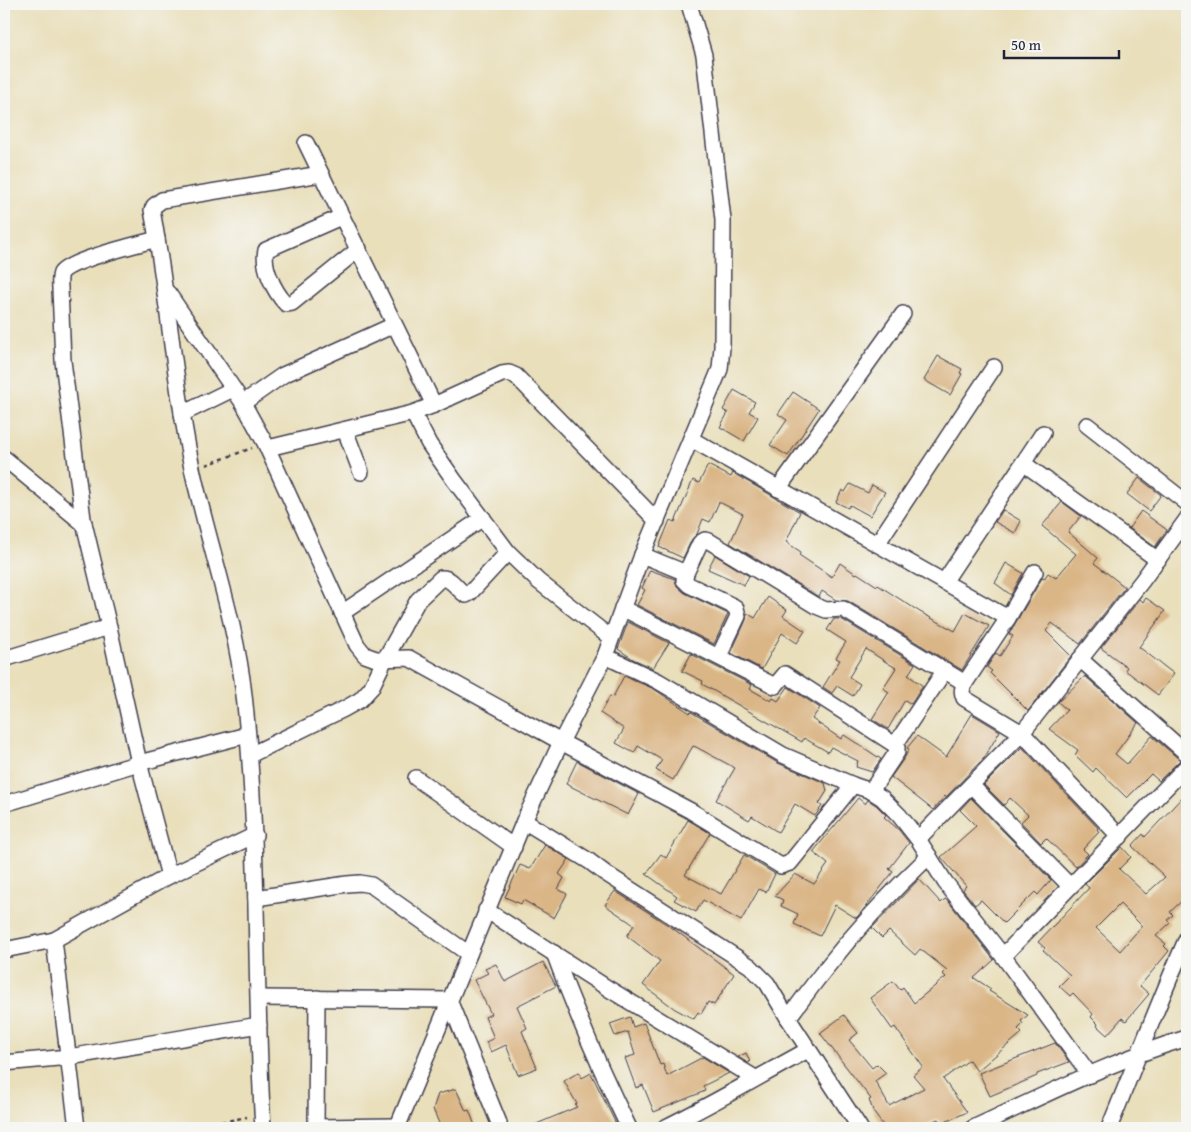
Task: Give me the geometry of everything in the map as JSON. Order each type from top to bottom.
[{"type":"street","points":[[316,998],[316,1127],[397,1127],[524,821],[604,656],[642,555],[720,369],[722,347],[723,220],[704,55],[689,4]]},
{"type":"street","points":[[306,143],[434,405]]},
{"type":"street","points":[[262,1121],[255,835],[250,756],[239,658],[192,470],[182,414],[166,290],[152,210],[162,200],[321,174]]},
{"type":"street","points":[[342,217],[266,250],[264,260],[281,298],[286,304],[292,303],[359,249]]},
{"type":"street","points":[[157,239],[75,264],[62,272],[60,279],[63,361],[84,524],[139,763],[169,876]]},
{"type":"street","points":[[166,290],[243,404],[266,446],[357,645],[365,655],[385,660],[409,658],[701,817],[781,866],[790,863],[852,786]]},
{"type":"street","points":[[778,489],[903,314]]},
{"type":"street","points":[[243,404],[283,375],[394,325]]},
{"type":"street","points":[[877,544],[994,367]]},
{"type":"street","points":[[266,446],[345,430],[413,413],[502,374],[509,373],[516,376],[657,521]]},
{"type":"street","points":[[182,414],[233,389]]},
{"type":"street","points":[[413,413],[429,444],[508,552],[538,581],[611,638]]},
{"type":"street","points":[[1087,425],[1187,502]]},
{"type":"street","points":[[345,430],[361,472]]},
{"type":"street","points":[[944,582],[1043,433]]},
{"type":"street","points":[[691,439],[1008,618]]},
{"type":"street","points":[[4,458],[84,524]]},
{"type":"street","points":[[1023,464],[1158,560]]},
{"type":"street","points":[[342,613],[482,518]]},
{"type":"street","points":[[918,839],[1022,733],[1158,560],[1187,519]]},
{"type":"street","points":[[720,656],[738,616],[738,612],[733,606],[689,585],[684,580],[700,543],[705,540],[816,606],[826,610],[843,609],[965,682]]},
{"type":"street","points":[[250,756],[360,700],[371,688],[418,600],[444,577],[448,578],[462,593],[466,595],[470,593],[508,552]]},
{"type":"street","points":[[642,555],[686,573]]},
{"type":"street","points":[[1035,572],[1008,618],[965,682],[962,692],[964,698],[1022,733],[1120,837]]},
{"type":"street","points":[[622,608],[720,656],[775,686],[785,674],[895,745],[897,752],[871,791]]},
{"type":"street","points":[[4,659],[109,627]]},
{"type":"street","points":[[604,656],[658,681],[782,754],[852,786],[871,791],[882,798],[899,814],[918,839],[945,882],[1003,956],[1090,1075]]},
{"type":"street","points":[[1080,659],[1187,754]]},
{"type":"street","points":[[895,745],[945,670]]},
{"type":"street","points":[[4,804],[139,763],[247,735]]},
{"type":"street","points":[[1003,956],[1187,766]]},
{"type":"street","points":[[416,778],[514,847]]},
{"type":"street","points":[[971,785],[1070,886]]},
{"type":"street","points":[[524,821],[750,966],[767,983],[808,1050],[860,1128]]},
{"type":"street","points":[[4,950],[54,940],[169,876],[255,835]]},
{"type":"street","points":[[788,1018],[860,928],[904,879],[929,856]]},
{"type":"street","points":[[256,898],[347,884],[360,883],[372,885],[469,954]]},
{"type":"street","points":[[486,910],[755,1078]]},
{"type":"street","points":[[1109,1128],[1140,1054],[1155,1011],[1187,938]]},
{"type":"street","points":[[54,940],[77,1128]]},
{"type":"street","points":[[554,953],[574,1007],[629,1128]]},
{"type":"street","points":[[259,998],[449,1000]]},
{"type":"street","points":[[449,1000],[500,1123],[499,1128]]},
{"type":"street","points":[[4,1063],[69,1057],[260,1026]]},
{"type":"street","points":[[972,1128],[1140,1054],[1187,1038]]},
{"type":"street","points":[[664,1128],[710,1105],[755,1078],[808,1050]]},
{"type":"path","points":[[192,470],[266,446]]},
{"type":"path","points":[[190,1128],[262,1121]]},
{"type":"building","points":[[938,356],[962,369],[960,373],[962,374],[950,395],[924,380]]},
{"type":"building","points":[[734,390],[755,402],[749,412],[758,417],[744,441],[720,427],[728,413],[723,410]]},
{"type":"building","points":[[793,392],[819,409],[788,456],[770,445],[787,420],[778,414]]},
{"type":"building","points":[[708,465],[731,477],[733,473],[800,512],[786,542],[801,552],[799,555],[832,577],[840,563],[955,631],[965,613],[989,626],[962,670],[848,601],[836,600],[822,591],[819,597],[730,543],[743,514],[719,502],[710,522],[703,519],[697,534],[692,539],[683,558],[659,547],[670,520],[675,522],[693,480],[699,483]]},
{"type":"building","points":[[1139,478],[1161,495],[1149,511],[1127,494]]},
{"type":"building","points":[[850,484],[868,493],[872,485],[885,492],[870,516],[850,505],[848,508],[836,502],[842,490],[845,492]]},
{"type":"building","points":[[1062,502],[1081,516],[1068,532],[1098,558],[1094,563],[1125,587],[1080,644],[1052,623],[1046,631],[1071,656],[1028,711],[990,673],[992,671],[987,667],[996,653],[1000,656],[1013,636],[1009,634],[1042,578],[1044,579],[1048,573],[1056,578],[1076,554],[1042,526]]},
{"type":"building","points":[[1003,510],[1021,521],[1015,533],[995,522]]},
{"type":"building","points":[[1141,511],[1167,530],[1155,547],[1129,528]]},
{"type":"building","points":[[715,555],[749,576],[744,585],[708,569]]},
{"type":"building","points":[[1006,563],[1023,573],[1011,595],[995,583]]},
{"type":"building","points":[[650,570],[675,579],[677,586],[685,593],[728,614],[714,644],[637,605],[645,590],[642,588]]},
{"type":"building","points":[[768,597],[787,610],[783,616],[805,631],[797,643],[782,633],[762,669],[731,653],[746,620],[747,613],[755,618]]},
{"type":"building","points":[[1146,598],[1165,611],[1139,647],[1174,674],[1158,695],[1125,670],[1127,667],[1101,648],[1140,599],[1143,602]]},
{"type":"building","points":[[834,619],[841,619],[915,664],[908,675],[923,686],[911,704],[905,700],[888,729],[872,719],[889,692],[883,688],[896,668],[866,649],[849,677],[860,684],[853,696],[837,686],[832,693],[823,687],[840,660],[836,658],[846,642],[827,630]]},
{"type":"building","points":[[628,622],[669,643],[653,668],[633,659],[618,649]]},
{"type":"building","points":[[691,654],[752,685],[750,689],[771,701],[773,698],[778,701],[788,687],[820,708],[812,719],[841,739],[844,735],[881,759],[872,772],[856,767],[858,761],[831,747],[828,752],[804,738],[802,742],[702,684],[703,681],[682,671]]},
{"type":"building","points":[[624,676],[654,689],[690,713],[778,763],[825,783],[827,791],[819,804],[822,806],[815,816],[795,804],[778,832],[752,816],[749,820],[716,800],[735,768],[696,747],[693,746],[673,780],[656,770],[662,760],[638,746],[634,753],[616,743],[624,729],[600,713],[610,696],[613,697]]},
{"type":"building","points":[[1085,676],[1138,723],[1115,754],[1127,764],[1152,736],[1180,760],[1159,781],[1151,774],[1127,798],[1096,768],[1093,772],[1075,755],[1078,750],[1049,729],[1067,710],[1058,702]]},
{"type":"building","points":[[972,714],[1000,731],[984,758],[933,810],[891,777],[905,757],[909,749],[907,748],[917,736],[946,757]]},
{"type":"building","points":[[1022,747],[1098,828],[1099,832],[1083,849],[1088,854],[1076,867],[1046,838],[1041,843],[1021,822],[1028,815],[1010,798],[1004,805],[984,785]]},
{"type":"building","points":[[577,761],[639,794],[628,815],[566,784]]},
{"type":"building","points":[[1187,792],[1187,896],[1170,912],[1173,915],[1167,920],[1170,923],[1156,936],[1166,944],[1164,946],[1169,951],[1140,986],[1149,994],[1126,1021],[1122,1018],[1107,1035],[1091,1017],[1093,1014],[1073,993],[1070,996],[1059,986],[1070,975],[1043,950],[1045,948],[1038,942],[1089,888],[1085,884],[1122,847],[1131,857],[1119,869],[1146,894],[1165,877],[1132,846],[1143,834],[1145,837]],"holes":[[[1120,904],[1142,926],[1120,951],[1096,928]]]},
{"type":"building","points":[[858,798],[865,804],[868,800],[876,805],[886,815],[884,817],[899,830],[909,843],[889,869],[893,872],[859,915],[856,918],[835,905],[820,936],[794,924],[798,914],[781,906],[783,900],[775,896],[795,874],[814,884],[828,864],[813,852]]},
{"type":"building","points":[[971,798],[1051,880],[1038,895],[1035,892],[1004,923],[981,900],[975,905],[963,890],[966,886],[941,857],[976,826],[960,810]]},
{"type":"building","points":[[688,820],[710,833],[685,875],[721,894],[744,855],[775,874],[766,892],[759,889],[741,921],[703,900],[696,912],[674,900],[677,896],[646,874],[661,854],[666,858]]},
{"type":"building","points":[[545,845],[569,859],[559,874],[564,878],[558,889],[567,894],[554,918],[523,900],[521,904],[505,897],[520,865],[530,869]]},
{"type":"building","points":[[919,879],[941,903],[945,899],[949,902],[994,960],[974,978],[991,989],[989,991],[1028,1015],[1021,1021],[1023,1024],[1018,1029],[1022,1033],[977,1071],[969,1060],[943,1079],[967,1112],[941,1124],[938,1119],[918,1128],[885,1128],[874,1113],[869,1100],[871,1099],[820,1033],[844,1015],[858,1033],[849,1040],[872,1068],[877,1064],[886,1073],[875,1081],[889,1106],[924,1088],[913,1075],[923,1067],[895,1027],[892,1029],[870,998],[893,981],[900,990],[903,987],[914,1003],[946,977],[943,974],[947,970],[920,949],[915,955],[889,931],[882,938],[872,928]]},
{"type":"building","points":[[615,891],[671,927],[734,974],[714,1005],[708,1002],[701,1014],[698,1012],[694,1019],[675,1009],[643,985],[660,961],[627,936],[634,925],[605,905]]},
{"type":"building","points":[[543,962],[556,986],[517,1006],[527,1028],[522,1031],[537,1068],[518,1075],[506,1045],[491,1052],[486,1042],[494,1038],[485,1017],[491,1014],[474,980],[488,973],[485,969],[496,964],[505,982]]},
{"type":"building","points":[[630,1017],[633,1027],[644,1023],[660,1065],[663,1064],[667,1076],[703,1057],[729,1073],[703,1086],[705,1091],[654,1112],[643,1085],[636,1088],[625,1058],[635,1055],[628,1032],[615,1036],[610,1024]]},
{"type":"building","points":[[1055,1043],[1069,1062],[1037,1074],[1037,1076],[990,1096],[979,1073]]},
{"type":"building","points":[[746,1053],[750,1062],[748,1063],[738,1057]]},
{"type":"building","points":[[579,1072],[582,1078],[591,1073],[618,1128],[527,1128],[577,1107],[564,1081]]},
{"type":"building","points":[[456,1089],[466,1111],[469,1110],[476,1128],[441,1128],[433,1109],[438,1094]]}]
